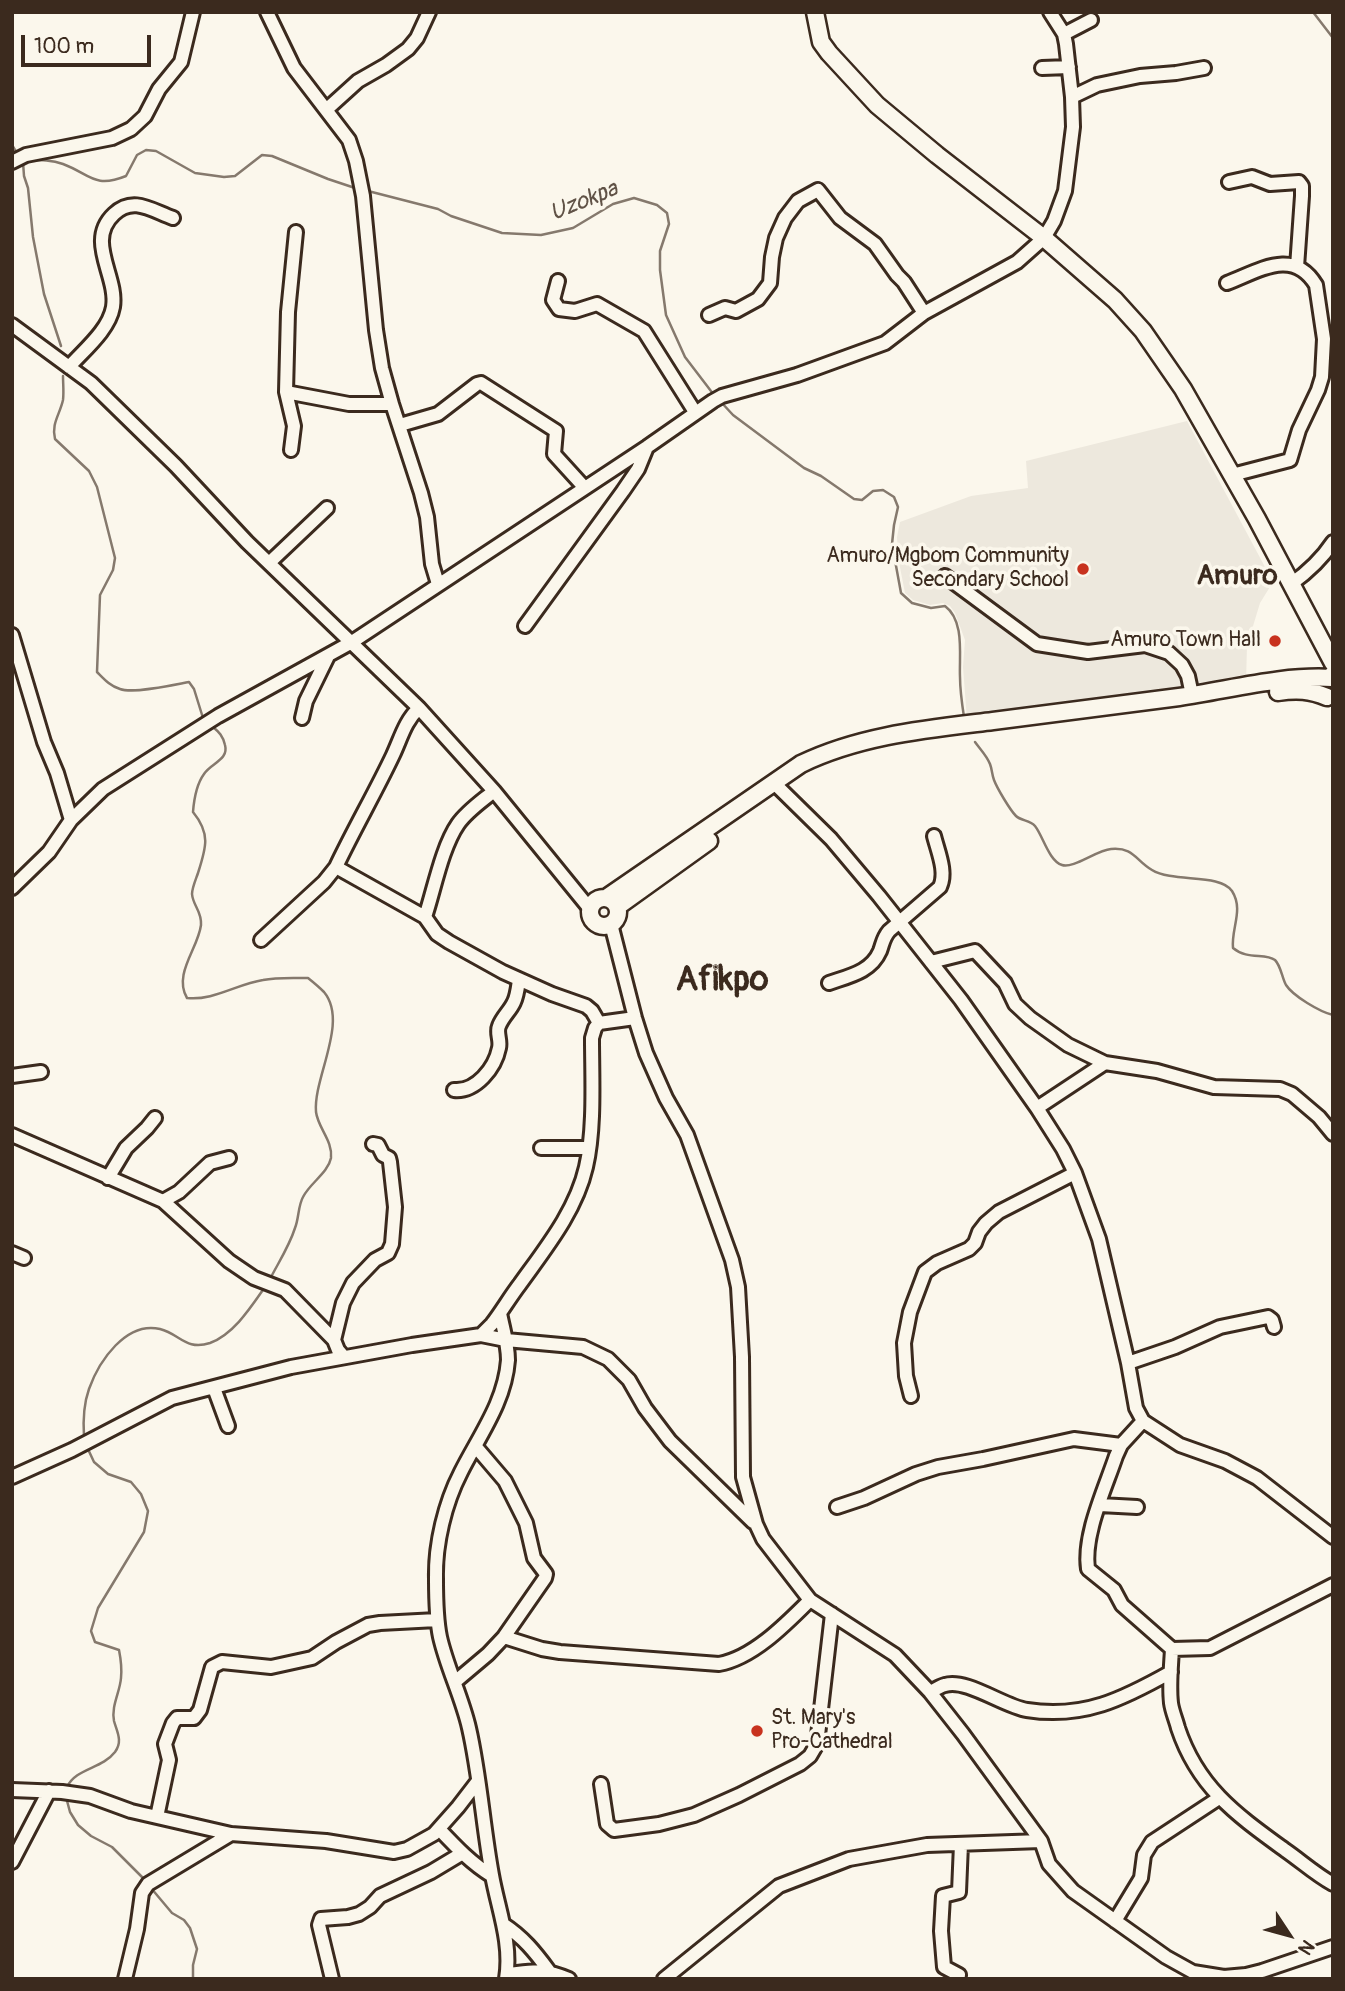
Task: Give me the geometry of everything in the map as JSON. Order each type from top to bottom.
[{"type":"main road","points":[[815,12],[821,42],[877,105],[1044,238],[1115,300],[1143,331],[1183,389],[1333,663]]},
{"type":"main road","points":[[1308,677],[1317,666],[1322,643]]},
{"type":"main road","points":[[612,903],[617,916],[611,925],[601,926],[592,919],[590,909],[597,900],[612,903],[777,786],[801,764],[852,744],[935,728],[1192,695],[1308,677],[1333,677]]},
{"type":"main road","points":[[1330,700],[1325,688],[1333,677]]},
{"type":"main road","points":[[777,786],[824,761],[887,744],[1282,691],[1310,691],[1330,700]]},
{"type":"street","points":[[12,162],[26,155],[112,138],[131,129],[145,116],[159,89],[181,62],[192,12]]},
{"type":"street","points":[[267,12],[294,68],[349,140],[356,161],[382,368],[421,493],[427,517],[432,564],[438,584]]},
{"type":"street","points":[[326,110],[358,81],[408,49],[417,38],[429,12]]},
{"type":"street","points":[[12,888],[50,852],[71,820],[103,789],[218,716],[352,642],[717,398],[797,375],[884,343],[924,313],[1017,262],[1044,238],[1054,221],[1065,191],[1073,127],[1072,97],[1064,34],[1050,12]]},
{"type":"street","points":[[1064,34],[1091,20]]},
{"type":"street","points":[[1042,68],[1069,67]]},
{"type":"street","points":[[1072,97],[1097,85],[1140,76],[1176,74],[1204,68]]},
{"type":"street","points":[[1229,182],[1252,177],[1270,184],[1298,182],[1302,186],[1297,267]]},
{"type":"street","points":[[709,315],[725,308],[736,311],[758,299],[770,283],[776,238],[785,218],[798,201],[818,190],[840,218],[875,244],[924,313]]},
{"type":"street","points":[[69,367],[106,326],[113,308],[113,293],[102,252],[102,233],[109,219],[121,207],[131,204],[173,218]]},
{"type":"street","points":[[291,450],[294,426],[286,392],[288,312],[296,232]]},
{"type":"street","points":[[1227,283],[1279,263],[1297,267],[1313,279],[1316,285],[1324,339],[1322,377],[1298,430],[1290,460],[1232,475]]},
{"type":"street","points":[[558,281],[553,300],[559,309],[575,311],[597,304],[644,331],[695,412]]},
{"type":"street","points":[[12,325],[91,383],[269,563],[419,708],[494,791],[590,909]]},
{"type":"street","points":[[400,425],[438,414],[481,383],[556,431],[554,454],[584,487]]},
{"type":"street","points":[[286,392],[349,404],[392,404]]},
{"type":"street","points":[[525,625],[638,470],[647,447]]},
{"type":"street","points":[[269,563],[327,508]]},
{"type":"street","points":[[1291,584],[1310,571],[1333,542]]},
{"type":"street","points":[[946,576],[1037,644],[1088,652],[1145,645],[1169,653],[1182,664],[1192,695]]},
{"type":"street","points":[[12,635],[71,820]]},
{"type":"street","points":[[302,718],[306,701],[328,656]]},
{"type":"street","points":[[261,940],[324,882],[336,867],[410,716],[419,708]]},
{"type":"street","points":[[777,786],[831,839],[900,922],[961,1000],[1063,1149],[1075,1173],[1099,1239],[1136,1408],[1143,1421],[1180,1445],[1224,1461],[1257,1478],[1333,1536]]},
{"type":"street","points":[[425,917],[449,840],[467,814],[494,791]]},
{"type":"street","points":[[829,983],[866,969],[874,961],[883,938],[932,895],[943,880],[934,836]]},
{"type":"street","points":[[336,867],[425,917],[437,934],[449,942],[519,980],[586,1006],[599,1023]]},
{"type":"street","points":[[611,925],[646,1053],[666,1098],[687,1135],[732,1260],[738,1287],[744,1481],[755,1524],[763,1539],[810,1600],[895,1655],[930,1692],[1041,1841],[1049,1864],[1073,1891],[1166,1958],[1192,1975],[1246,1977],[1333,1947]]},
{"type":"street","points":[[931,962],[975,951],[1005,983],[1011,999],[1030,1018],[1068,1045],[1105,1063],[1157,1071],[1214,1087],[1280,1089],[1292,1094],[1319,1117],[1333,1135]]},
{"type":"street","points":[[454,1090],[463,1091],[473,1087],[492,1066],[500,1044],[497,1031],[503,1017],[514,1003],[519,980]]},
{"type":"street","points":[[481,1335],[500,1313],[555,1233],[583,1180],[589,1148],[595,1028],[599,1023],[635,1018]]},
{"type":"street","points":[[1037,1108],[1105,1063]]},
{"type":"street","points":[[12,1076],[41,1072]]},
{"type":"street","points":[[108,1178],[126,1148],[155,1118]]},
{"type":"street","points":[[12,1135],[163,1200],[229,1261],[254,1278],[285,1290],[334,1339],[344,1357]]},
{"type":"street","points":[[334,1339],[343,1303],[353,1283],[375,1260],[388,1253],[392,1244],[395,1207],[390,1162],[377,1145],[373,1144]]},
{"type":"street","points":[[541,1148],[589,1148]]},
{"type":"street","points":[[163,1200],[179,1192],[210,1163],[229,1158]]},
{"type":"street","points":[[911,1396],[906,1376],[904,1343],[910,1312],[925,1272],[937,1263],[969,1249],[975,1243],[979,1232],[999,1212],[1075,1173]]},
{"type":"street","points":[[500,1313],[508,1364],[497,1407],[461,1471],[449,1499],[436,1575],[437,1620],[440,1639],[469,1727],[492,1876],[508,1945],[507,1977],[537,1970],[550,1971],[569,1979]]},
{"type":"street","points":[[1128,1363],[1241,1321],[1268,1317],[1274,1327]]},
{"type":"street","points":[[12,1476],[86,1443],[172,1398],[291,1367],[481,1335],[583,1347],[608,1359],[629,1380],[645,1408],[670,1441],[755,1524]]},
{"type":"street","points":[[214,1388],[228,1426]]},
{"type":"street","points":[[1143,1421],[1121,1444],[1090,1534],[1086,1555],[1088,1569],[1114,1590],[1122,1605],[1172,1649],[1210,1648],[1333,1585]]},
{"type":"street","points":[[836,1507],[938,1466],[995,1457],[1074,1439],[1121,1444]]},
{"type":"street","points":[[456,1681],[504,1637],[546,1574],[534,1559],[526,1523],[505,1481],[476,1447]]},
{"type":"street","points":[[727,1497],[738,1493],[744,1481]]},
{"type":"street","points":[[1100,1504],[1137,1507]]},
{"type":"street","points":[[504,1637],[560,1652],[719,1664],[734,1661],[749,1652],[790,1620],[810,1600]]},
{"type":"street","points":[[601,1784],[607,1824],[614,1830],[624,1830],[659,1825],[694,1815],[800,1764],[810,1756],[817,1744],[832,1614]]},
{"type":"street","points":[[157,1817],[169,1760],[165,1744],[177,1718],[194,1717],[200,1710],[212,1667],[222,1662],[271,1667],[312,1658],[368,1625],[437,1620]]},
{"type":"street","points":[[1172,1649],[1171,1706],[1181,1738],[1200,1775],[1219,1798],[1255,1828],[1316,1875],[1333,1884]]},
{"type":"street","points":[[930,1692],[947,1684],[956,1685],[1024,1710],[1089,1710],[1130,1694],[1171,1672]]},
{"type":"street","points":[[12,1790],[49,1791],[90,1797],[131,1811],[231,1834],[326,1841],[394,1852],[407,1849],[433,1835],[478,1782]]},
{"type":"street","points":[[12,1862],[49,1791]]},
{"type":"street","points":[[1115,1920],[1141,1878],[1144,1855],[1152,1842],[1219,1798]]},
{"type":"street","points":[[439,1829],[461,1854],[492,1876]]},
{"type":"street","points":[[125,1979],[142,1893],[148,1884],[231,1834]]},
{"type":"street","points":[[664,1979],[779,1886],[849,1859],[927,1845],[1041,1841]]},
{"type":"street","points":[[958,1979],[959,1975],[944,1967],[941,1931],[943,1896],[959,1892],[961,1844]]},
{"type":"street","points":[[332,1979],[319,1925],[321,1919],[359,1914],[380,1896],[431,1872],[461,1854]]},
{"type":"street","points":[[503,1924],[519,1934],[550,1971]]},
{"type":"shaded area","name":"Amuro/Mgbom Community Secondary School","points":[[1187,421],[1273,582],[1260,603],[1247,646],[1246,682],[967,720],[963,667],[965,640],[950,606],[943,603],[930,605],[913,600],[905,593],[898,557],[897,537],[900,522],[971,496],[1028,488],[1026,461]]},
{"type":"waterway","points":[[1313,12],[1333,38]]},
{"type":"waterway","name":"Uzokpa","points":[[12,145],[18,155]]},
{"type":"waterway","name":"Uzokpa","points":[[29,160],[59,163],[93,179],[106,181],[126,176],[137,155],[146,150],[156,151],[195,173],[224,177],[235,176],[262,155],[272,156],[358,189]]},
{"type":"waterway","points":[[23,162],[44,294],[61,346]]},
{"type":"waterway","name":"Uzokpa","points":[[368,191],[438,209],[502,233],[541,235],[573,228],[613,204],[634,198],[657,205],[667,213],[669,224],[660,251],[666,315],[685,357],[714,395]]},
{"type":"waterway","points":[[63,376],[63,400],[55,424],[55,439],[89,471],[97,487],[115,558],[113,570],[100,595],[97,672],[113,686],[126,690],[189,682],[194,689],[203,718]]},
{"type":"waterway","name":"Uzokpa","points":[[721,402],[733,415],[804,468],[821,476],[854,499],[862,500],[873,491],[883,490],[894,497],[898,507],[892,544],[901,593],[912,603],[931,608],[945,606],[956,620],[960,639],[960,687],[964,717]]},
{"type":"waterway","points":[[213,727],[222,737],[226,750],[222,758],[201,778],[194,802],[193,812],[205,834],[203,856],[192,892],[201,925],[184,971],[183,989],[187,998],[197,998],[268,979],[308,978],[324,992],[331,1004],[333,1019],[316,1112],[330,1146],[331,1158],[303,1197],[293,1235],[269,1281]]},
{"type":"waterway","points":[[975,742],[989,761],[996,784],[1010,809],[1018,818],[1035,826],[1057,863],[1067,866],[1105,850],[1119,849],[1130,852],[1146,866],[1161,874],[1226,885],[1232,891],[1237,905],[1233,948],[1244,954],[1275,960],[1286,985],[1294,994],[1321,1011],[1333,1015]]},
{"type":"waterway","points":[[84,1437],[84,1413],[89,1389],[107,1356],[125,1337],[148,1328],[167,1331],[195,1345],[210,1343],[234,1327],[265,1287]]},
{"type":"waterway","points":[[67,1787],[76,1776],[110,1758],[119,1744],[113,1715],[121,1678],[119,1650],[95,1642],[91,1631],[98,1608],[144,1532],[148,1511],[141,1494],[131,1482],[108,1474],[94,1462],[87,1447]]},
{"type":"waterway","points":[[66,1797],[70,1812],[78,1825],[91,1836],[112,1847],[145,1880]]},
{"type":"waterway","points":[[151,1888],[172,1913],[184,1920],[190,1928],[197,1949],[193,1979]]},
{"type":"place","name":"Amuro/Mgbom Community Secondary School","points":[[1083,569]]},
{"type":"place","name":"Amuro Town Hall","points":[[1275,641]]},
{"type":"place","name":"St. Mary's Pro-Cathedral","points":[[757,1731]]},
{"type":"district","name":"Amuro","points":[[1237,577]]},
{"type":"district","name":"Afikpo","points":[[722,981]]}]
